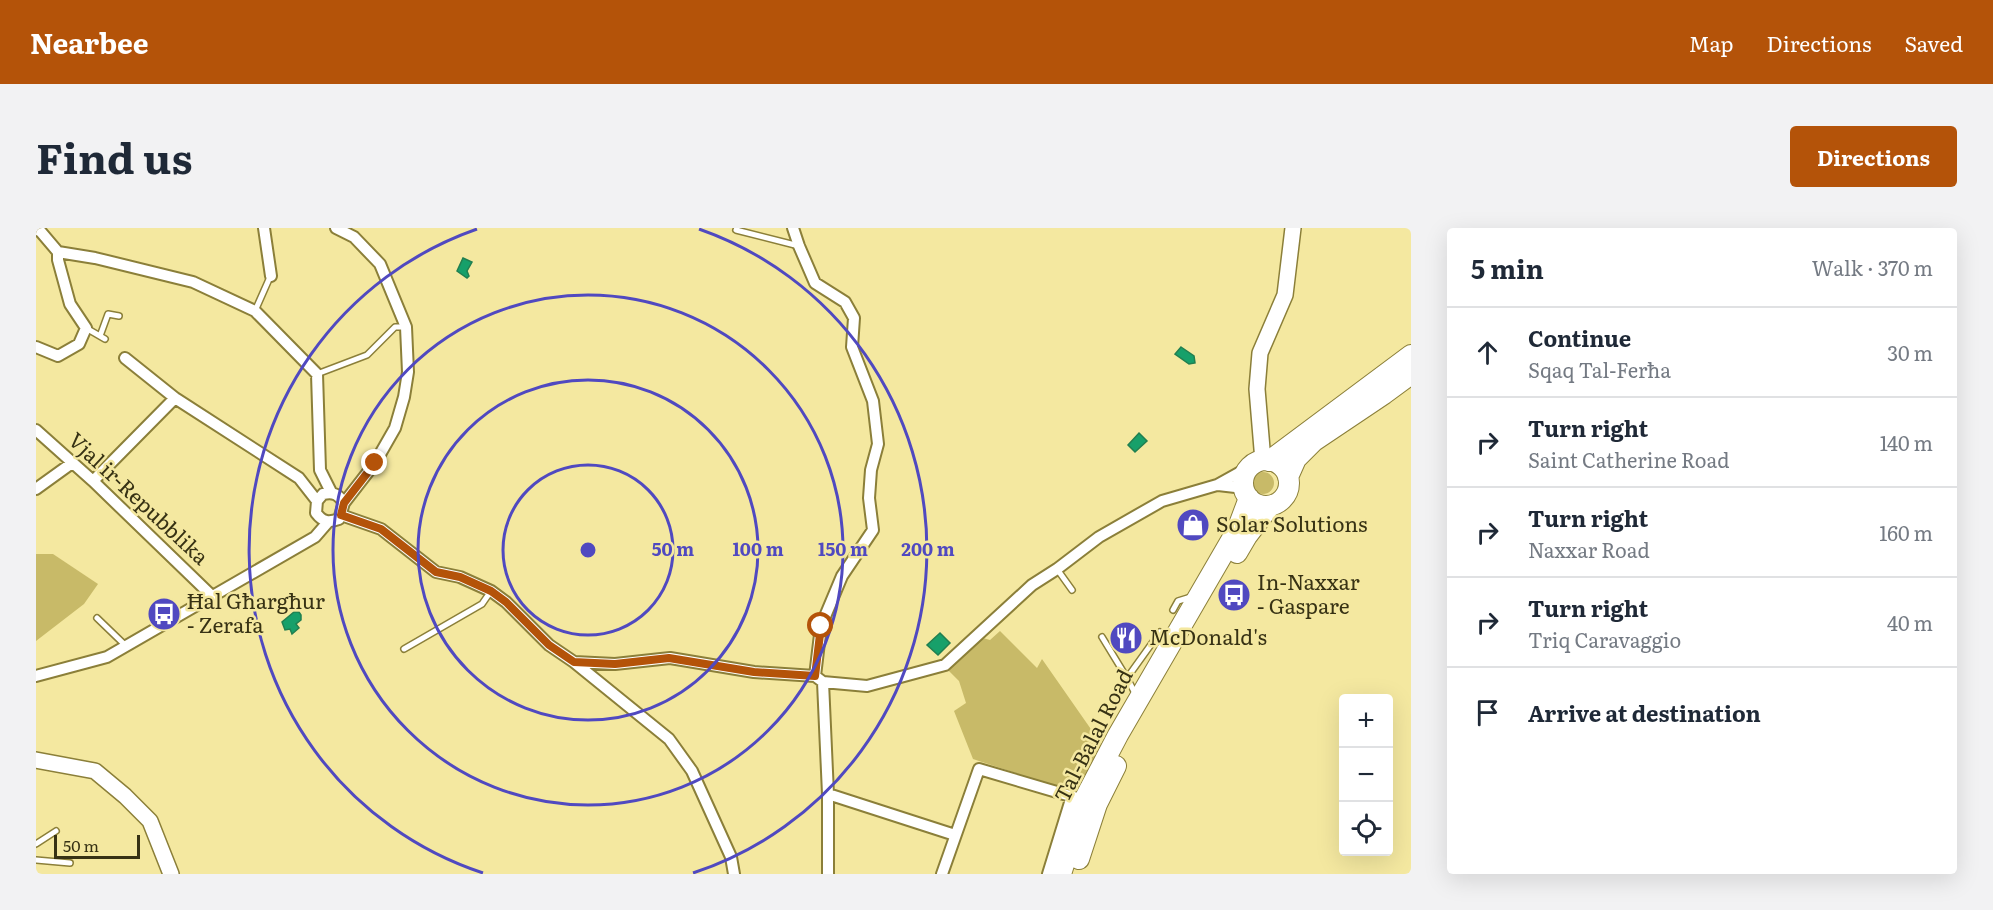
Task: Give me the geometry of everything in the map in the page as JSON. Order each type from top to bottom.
[{"type":"highway","points":[[1262,462],[1411,355]]},
{"type":"highway","name":"Tal-Balal Road","points":[[1074,874],[1097,804],[1129,739],[1247,536],[1270,506],[1276,504],[1284,496],[1288,487],[1288,477],[1296,459],[1314,441],[1411,374]]},
{"type":"highway","points":[[1262,462],[1280,465],[1288,477]]},
{"type":"highway","name":"Tal-Balal Road","points":[[1061,874],[1078,798],[1237,530],[1246,493],[1246,474],[1262,462]]},
{"type":"highway","points":[[1246,493],[1257,504],[1270,506]]},
{"type":"main road","points":[[1262,462],[1257,389],[1260,352],[1286,295],[1293,228]]},
{"type":"main road","points":[[36,760],[95,771],[125,796],[150,821],[171,874]]},
{"type":"street","points":[[264,228],[271,276]]},
{"type":"street","points":[[336,228],[354,237],[380,264],[406,327],[408,372],[395,428],[375,463],[344,503],[339,519],[328,522],[322,520],[316,513],[317,501],[323,494],[331,492],[339,495],[344,503]]},
{"type":"street","points":[[793,228],[815,283],[845,302],[854,318],[852,346],[873,400],[878,444],[871,470],[869,498],[873,530],[843,576],[821,626],[819,679],[828,794],[828,874]]},
{"type":"street","points":[[36,229],[58,252],[70,304],[86,328],[79,344],[58,356],[36,347]]},
{"type":"street","points":[[58,252],[95,258],[193,282],[255,310],[317,374],[320,470],[331,492]]},
{"type":"street","points":[[125,358],[175,398],[299,478],[317,501]]},
{"type":"street","points":[[93,481],[175,398]]},
{"type":"street","name":"Vjal ir-Repubblika","points":[[36,430],[93,481],[213,597]]},
{"type":"street","points":[[574,662],[615,664],[669,658],[754,672],[867,686],[945,665],[1032,585],[1099,537],[1162,501],[1217,485],[1262,462]]},
{"type":"street","points":[[36,489],[72,463]]},
{"type":"street","points":[[1217,485],[1246,493]]},
{"type":"street","points":[[341,515],[381,529],[436,572],[460,577],[491,591],[506,602],[549,645],[574,662],[669,739],[692,771],[731,857],[735,874]]},
{"type":"street","points":[[36,676],[107,657],[126,647],[315,537],[328,522]]},
{"type":"street","points":[[942,874],[979,769],[1078,798],[1048,874]]},
{"type":"street","points":[[828,794],[956,835]]},
{"type":"lane","points":[[737,228],[736,230],[799,246]]},
{"type":"lane","points":[[255,310],[271,276]]},
{"type":"lane","points":[[86,328],[103,337],[108,314],[119,316]]},
{"type":"lane","points":[[317,374],[367,355],[395,327],[406,327]]},
{"type":"lane","points":[[1057,569],[1072,590]]},
{"type":"lane","points":[[404,649],[482,604],[491,591]]},
{"type":"lane","points":[[1173,610],[1178,602],[1201,592]]},
{"type":"lane","points":[[97,618],[126,647]]},
{"type":"lane","points":[[1127,678],[1160,632]]},
{"type":"lane","points":[[1102,638],[1138,699]]},
{"type":"lane","points":[[36,844],[56,831]]},
{"type":"lane","points":[[36,860],[70,863]]},
{"type":"shaded area","points":[[463,258],[472,262],[467,271],[469,276],[467,278],[457,271]]},
{"type":"shaded area","points":[[1181,347],[1194,356],[1195,363],[1189,364],[1175,354]]},
{"type":"shaded area","points":[[1139,433],[1147,441],[1135,452],[1128,445]]},
{"type":"shaded area","points":[[1263,472],[1273,479],[1274,483],[1267,493],[1263,494],[1253,487],[1252,483],[1259,473]]},
{"type":"shaded area","points":[[36,554],[53,554],[98,584],[84,604],[36,641]]},
{"type":"shaded area","points":[[294,612],[299,612],[301,620],[296,624],[299,628],[292,634],[290,629],[285,630],[282,622]]},
{"type":"shaded area","points":[[1000,631],[1037,668],[1042,659],[1102,745],[1076,793],[973,759],[954,711],[966,703],[959,681],[948,670],[983,638],[990,640]]},
{"type":"shaded area","points":[[940,633],[950,643],[938,655],[927,645]]},
{"type":"place","name":"Solar Solutions","points":[[1193,525]]},
{"type":"place","name":"In-Naxxar - Gaspare","points":[[1234,595]]},
{"type":"place","name":"Ħal Għargħur - Zerafa","points":[[164,614]]},
{"type":"place","name":"McDonald's","points":[[1126,638]]},
{"type":"route","points":[[375,463],[344,503],[341,515],[381,529],[436,572],[460,577],[491,591],[506,602],[549,645],[574,662],[615,664],[669,658],[754,672],[815,676],[821,626]]}]
